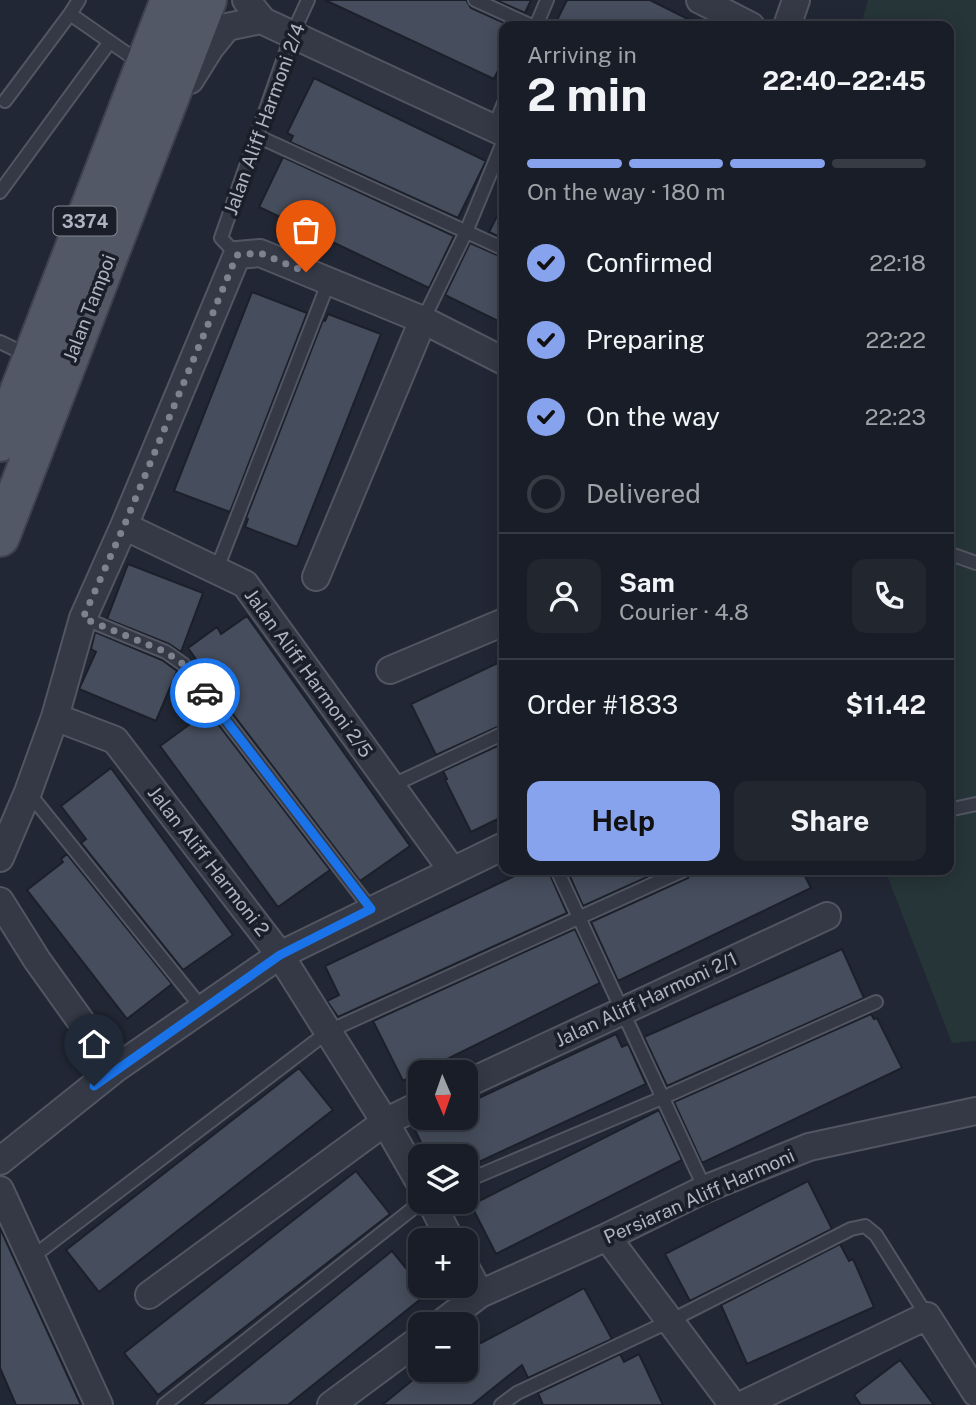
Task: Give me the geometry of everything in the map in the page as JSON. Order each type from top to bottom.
[{"type":"main road","name":"Jalan Tampoi","points":[[0,442],[16,350],[145,66],[170,0]]},
{"type":"main road","name":"Jalan Tampoi","points":[[0,537],[208,0]]},
{"type":"street","points":[[700,0],[741,21]]},
{"type":"street","points":[[789,21],[796,0]]},
{"type":"street","points":[[155,135],[209,48],[227,27],[257,14],[291,34],[499,134]]},
{"type":"street","points":[[0,858],[29,792],[55,717],[83,618],[237,255],[260,253],[423,320],[499,358]]},
{"type":"street","points":[[316,577],[423,320]]},
{"type":"street","name":"Jalan Aliff Harmoni 2/5","points":[[124,526],[245,584],[452,870]]},
{"type":"street","points":[[390,670],[499,624]]},
{"type":"street","name":"Jalan Aliff Harmoni 2","points":[[55,717],[115,740],[280,955],[408,1162]]},
{"type":"street","points":[[0,1161],[115,1069],[280,955],[499,848]]},
{"type":"street","points":[[0,901],[37,960],[115,1069]]},
{"type":"street","name":"Jalan Aliff Harmoni 2/1","points":[[478,1078],[827,916]]},
{"type":"street","points":[[149,1295],[385,1122],[408,1111]]},
{"type":"street","name":"Persiaran Aliff Harmoni","points":[[456,1312],[480,1294],[705,1189],[809,1147],[976,1111]]},
{"type":"street","points":[[0,1190],[99,1405]]},
{"type":"street","points":[[607,1237],[733,1405]]},
{"type":"street","points":[[478,1290],[480,1294]]},
{"type":"street","points":[[741,1405],[927,1316],[976,1393]]},
{"type":"street","points":[[331,1405],[408,1348]]},
{"type":"lane","points":[[5,101],[79,0]]},
{"type":"lane","name":"Jalan Aliff Harmoni 2/4","points":[[237,255],[221,237],[291,34],[308,0]]},
{"type":"lane","points":[[475,0],[523,21]]},
{"type":"lane","points":[[536,21],[547,0]]},
{"type":"lane","points":[[70,14],[83,21],[108,43],[145,66]]},
{"type":"lane","points":[[0,192],[108,43]]},
{"type":"lane","points":[[257,136],[499,248]]},
{"type":"lane","points":[[423,320],[466,232],[499,137]]},
{"type":"lane","points":[[216,571],[329,281]]},
{"type":"lane","points":[[954,555],[976,563]]},
{"type":"lane","points":[[83,618],[166,652],[183,664],[371,909]]},
{"type":"lane","points":[[391,786],[499,735]]},
{"type":"lane","points":[[29,792],[202,1008]]},
{"type":"lane","points":[[954,808],[976,803]]},
{"type":"lane","points":[[559,875],[705,1189]]},
{"type":"lane","points":[[31,1258],[329,1031],[673,875]]},
{"type":"lane","points":[[478,1176],[662,1098],[876,1002]]},
{"type":"lane","points":[[164,1405],[408,1212]]},
{"type":"lane","points":[[501,1405],[517,1393],[670,1321],[851,1228],[865,1226],[876,1234],[927,1316]]},
{"type":"shaded area","points":[[868,0],[976,0],[976,1041],[952,1043],[887,875],[954,875],[954,21],[862,21]]},
{"type":"building","points":[[325,0],[466,0],[471,8],[500,21],[499,68],[494,79]]},
{"type":"building","points":[[496,0],[531,0],[525,13]]},
{"type":"building","points":[[567,0],[650,0],[692,21],[556,21]]},
{"type":"building","points":[[314,78],[486,161],[458,218],[290,142],[293,136],[287,133]]},
{"type":"building","points":[[283,157],[454,236],[429,288],[259,207]]},
{"type":"building","points":[[499,212],[499,237],[489,232]]},
{"type":"building","points":[[470,243],[499,256],[499,322],[445,295]]},
{"type":"building","points":[[252,292],[307,313],[230,512],[174,491]]},
{"type":"building","points":[[328,314],[381,334],[297,547],[245,527],[246,518],[323,320],[325,321]]},
{"type":"building","points":[[128,564],[203,593],[181,652],[169,644],[107,619]]},
{"type":"building","points":[[247,616],[410,846],[360,881],[223,701],[225,700],[188,648],[217,627],[221,634]]},
{"type":"building","points":[[95,632],[162,660],[177,671],[156,721],[79,689],[96,652],[91,649]]},
{"type":"building","points":[[499,662],[499,726],[436,755],[411,704]]},
{"type":"building","points":[[208,711],[330,870],[278,907],[160,746]]},
{"type":"building","points":[[499,745],[499,818],[471,832],[443,771]]},
{"type":"building","points":[[111,768],[233,935],[183,970],[81,843],[86,839],[61,806]]},
{"type":"building","points":[[67,854],[172,984],[127,1019],[27,890],[63,862],[61,859]]},
{"type":"building","points":[[516,875],[550,875],[567,913],[338,1017],[327,1001],[339,995],[325,966]]},
{"type":"building","points":[[569,875],[652,875],[583,906]]},
{"type":"building","points":[[690,875],[804,875],[811,888],[618,981],[591,922]]},
{"type":"building","points":[[575,929],[600,983],[445,1060],[408,1060],[408,1079],[403,1081],[373,1021]]},
{"type":"building","points":[[842,949],[864,998],[667,1086],[644,1037]]},
{"type":"building","points":[[871,1014],[874,1019],[877,1018],[902,1068],[702,1163],[674,1102]]},
{"type":"building","points":[[616,1034],[622,1047],[628,1044],[646,1084],[478,1162],[478,1144],[422,1144],[415,1130],[478,1130],[478,1098]]},
{"type":"building","points":[[299,1068],[333,1110],[99,1292],[66,1250]]},
{"type":"building","points":[[659,1110],[682,1160],[496,1254],[476,1214],[478,1214],[478,1201]]},
{"type":"building","points":[[356,1171],[390,1214],[158,1395],[124,1353]]},
{"type":"building","points":[[808,1181],[832,1229],[690,1301],[665,1254]]},
{"type":"building","points":[[0,1228],[81,1405],[16,1405],[0,1368]]},
{"type":"building","points":[[840,1244],[849,1261],[853,1259],[874,1307],[747,1364],[721,1305]]},
{"type":"building","points":[[392,1251],[408,1271],[408,1298],[422,1298],[288,1405],[201,1405]]},
{"type":"building","points":[[584,1288],[612,1339],[528,1378],[522,1365],[472,1405],[382,1405],[410,1382],[478,1382],[478,1339],[481,1343]]},
{"type":"building","points":[[620,1354],[624,1362],[639,1354],[663,1405],[543,1405],[538,1393]]},
{"type":"building","points":[[900,1360],[934,1405],[861,1405],[854,1395]]},
{"type":"way so far","points":[[205,693],[183,664],[166,652],[83,618],[237,255],[260,253],[306,272]]},
{"type":"route","points":[[94,1086],[280,955],[371,909],[205,693]]}]
